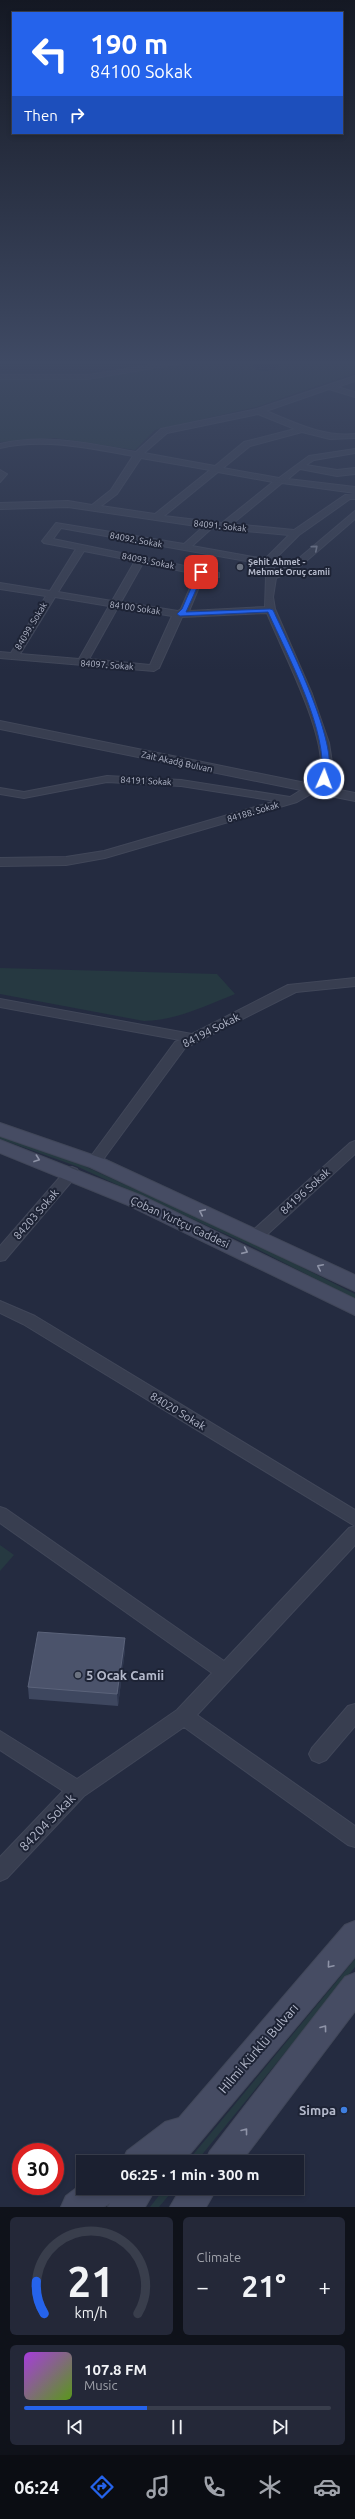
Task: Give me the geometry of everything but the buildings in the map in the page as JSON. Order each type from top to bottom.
[{"type":"main road","name":"Çoban Yurtçu Caddesi","points":[[0,1128],[94,1162],[355,1284]]},
{"type":"main road","name":"Çoban Yurtçu Caddesi","points":[[0,1146],[72,1172],[253,1255],[355,1308]]},
{"type":"main road","name":"Hilmi Kürklü Bulvarı","points":[[168,2155],[355,1935]]},
{"type":"main road","points":[[226,2155],[355,1987]]},
{"type":"main road","points":[[147,2155],[201,2115]]},
{"type":"main road","points":[[77,2207],[93,2195]]},
{"type":"main road","points":[[124,2207],[134,2195]]},
{"type":"main road","points":[[186,2207],[195,2195]]},
{"type":"street","points":[[94,508],[114,492],[132,465]]},
{"type":"street","points":[[195,465],[278,480],[355,490]]},
{"type":"street","points":[[156,518],[223,465]]},
{"type":"street","points":[[223,527],[278,480],[298,466],[337,473],[355,471]]},
{"type":"street","points":[[0,473],[3,474],[0,479]]},
{"type":"street","points":[[270,610],[268,603],[271,577],[267,562],[296,533],[348,497],[355,496]]},
{"type":"street","name":"84091. Sokak","points":[[0,506],[68,504],[223,527],[296,533]]},
{"type":"street","points":[[271,577],[294,567],[354,516]]},
{"type":"street","name":"84092. Sokak","points":[[81,548],[47,541],[60,525],[267,562]]},
{"type":"street","points":[[185,548],[210,525]]},
{"type":"street","name":"84093. Sokak","points":[[81,548],[216,575]]},
{"type":"street","name":"84099. Sokak","points":[[13,657],[50,595],[81,548]]},
{"type":"street","points":[[82,663],[140,560]]},
{"type":"street","points":[[180,614],[185,610],[201,572]]},
{"type":"street","name":"84100 Sokak","points":[[0,586],[114,605],[180,614],[270,610]]},
{"type":"street","name":"84188. Sokak","points":[[0,862],[66,861],[105,854],[293,800],[313,789],[324,779],[326,768],[322,736],[301,679],[270,610]]},
{"type":"street","name":"84097. Sokak","points":[[0,655],[154,668],[176,617],[180,614]]},
{"type":"street","name":"Zait Akadğ Bulvarı","points":[[0,725],[355,797]]},
{"type":"street","name":"84191 Sokak","points":[[0,791],[24,795],[107,779],[181,783],[293,800]]},
{"type":"street","name":"84194 Sokak","points":[[94,1162],[180,1045],[293,988],[355,982]]},
{"type":"street","points":[[0,1003],[194,1038]]},
{"type":"street","name":"84196 Sokak","points":[[255,1237],[355,1146]]},
{"type":"street","name":"84203 Sokak","points":[[0,1256],[72,1172]]},
{"type":"street","name":"84020 Sokak","points":[[0,1306],[29,1320],[355,1519]]},
{"type":"street","points":[[0,1514],[225,1672]]},
{"type":"street","name":"84204 Sokak","points":[[0,1871],[77,1790],[184,1716],[355,1533]]},
{"type":"street","points":[[319,1754],[355,1712]]},
{"type":"street","points":[[184,1716],[355,1838]]},
{"type":"street","points":[[0,1739],[77,1790]]},
{"type":"shaded area","points":[[0,968],[217,974],[235,994],[202,1008],[179,1015],[144,1021],[0,994]]},
{"type":"shaded area","points":[[0,1135],[82,1165],[248,1240],[355,1294],[355,1299],[243,1242],[76,1166],[0,1139]]},
{"type":"shaded area","points":[[0,1545],[14,1555],[0,1571]]},
{"type":"shaded area","points":[[355,1959],[355,1967],[202,2155],[193,2155]]},
{"type":"shaded area","points":[[159,2195],[169,2195],[159,2207],[150,2207]]},
{"type":"place","name":"Şehit Ahmet - Mehmet Oruç camii","points":[[240,567]]},
{"type":"place","name":"5 Ocak Camii","points":[[78,1675]]},
{"type":"place","name":"Simpa","points":[[344,2110]]},
{"type":"route","points":[[201,572],[185,610],[180,614],[270,610],[301,679],[322,736],[326,768],[324,779]]}]
